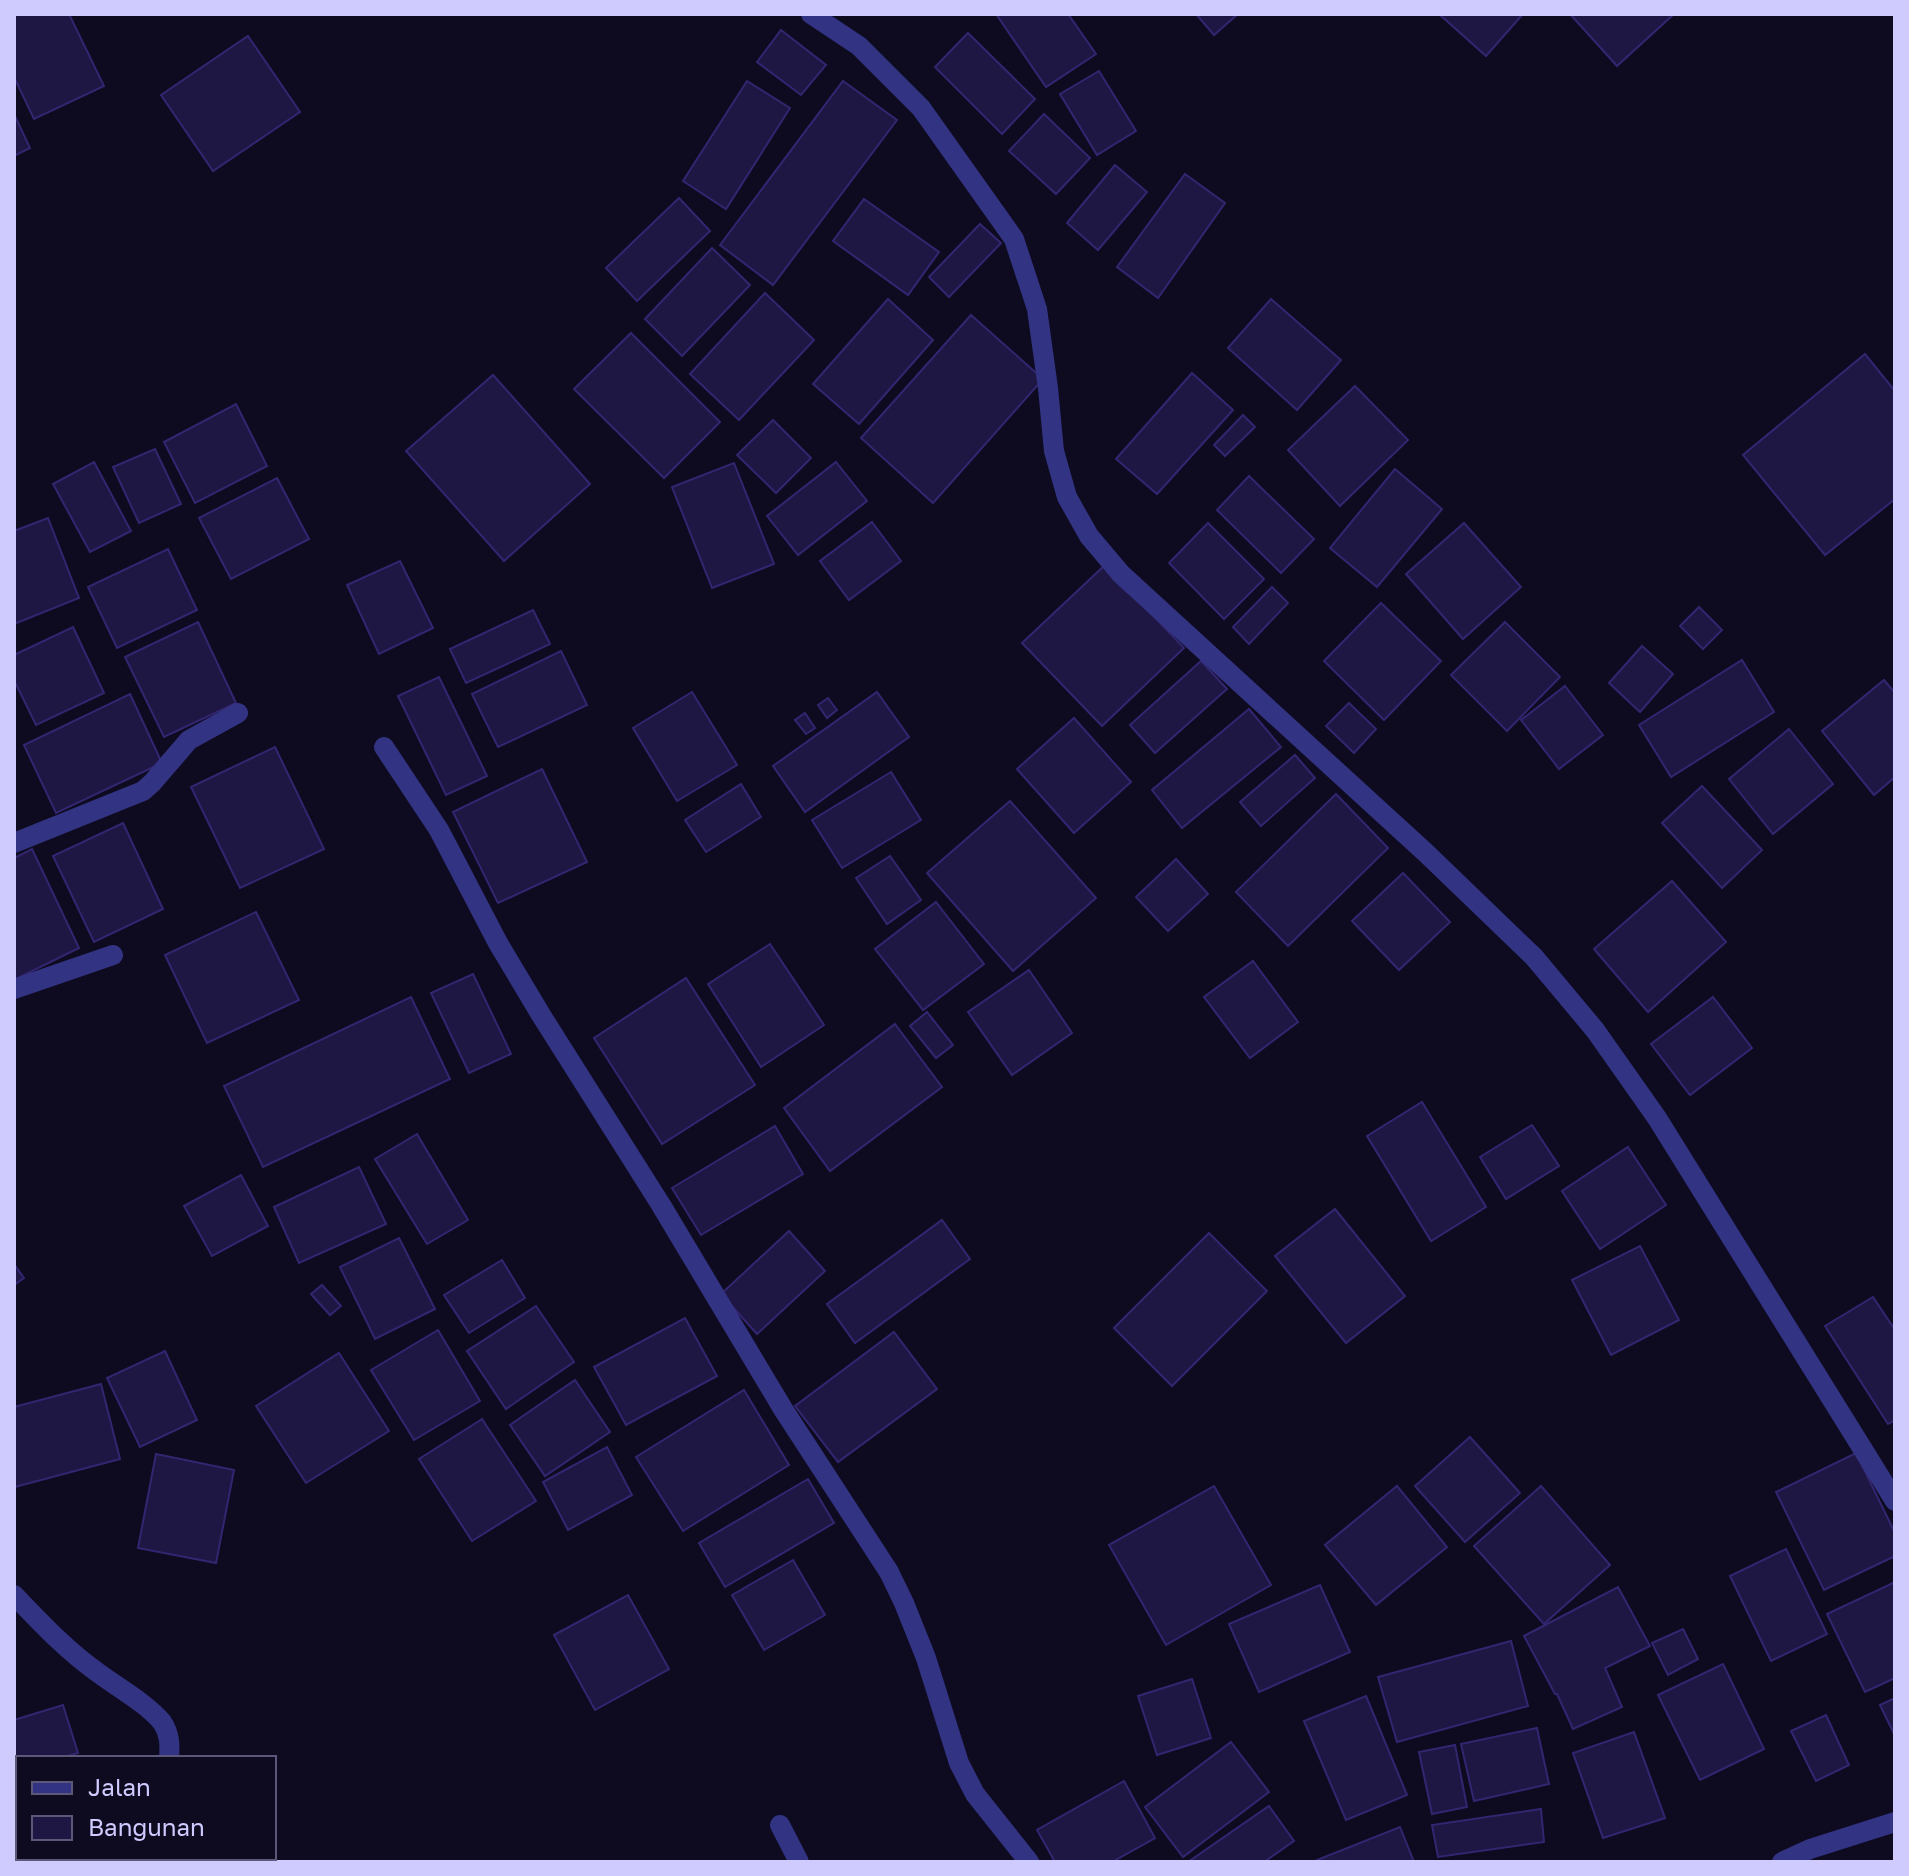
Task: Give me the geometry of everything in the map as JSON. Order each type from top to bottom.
[{"type":"street","points":[[811,14],[859,46],[921,108],[1014,239],[1037,309],[1054,451],[1067,497],[1089,536],[1121,574],[1448,873],[1534,957],[1595,1030],[1657,1118],[1895,1501]]},
{"type":"street","points":[[14,843],[143,791],[189,740],[238,713]]},
{"type":"street","points":[[384,747],[439,830],[498,943],[541,1015],[661,1205],[783,1409],[889,1572],[926,1658],[959,1763],[975,1794],[1029,1862]]},
{"type":"street","points":[[14,989],[113,955]]},
{"type":"street","points":[[14,1595],[50,1633],[162,1722],[170,1738],[169,1756]]},
{"type":"street","points":[[1782,1862],[1810,1849],[1895,1822]]},
{"type":"street","points":[[780,1825],[799,1862]]},
{"type":"building","points":[[14,14],[69,14],[104,86],[34,119],[14,77]]},
{"type":"building","points":[[996,14],[1068,14],[1096,54],[1046,87]]},
{"type":"building","points":[[1196,14],[1238,14],[1214,35]]},
{"type":"building","points":[[1439,14],[1523,14],[1486,56]]},
{"type":"building","points":[[1570,14],[1674,14],[1617,66]]},
{"type":"building","points":[[781,30],[826,65],[801,95],[757,62]]},
{"type":"building","points":[[968,33],[1035,99],[1002,134],[935,67]]},
{"type":"building","points":[[248,36],[300,112],[213,171],[161,95]]},
{"type":"building","points":[[1099,71],[1136,131],[1097,155],[1060,94]]},
{"type":"building","points":[[747,81],[790,108],[726,209],[683,181]]},
{"type":"building","points":[[843,81],[897,120],[773,285],[720,245]]},
{"type":"building","points":[[14,114],[30,148],[14,156]]},
{"type":"building","points":[[1044,114],[1090,158],[1056,194],[1009,151]]},
{"type":"building","points":[[1115,165],[1147,192],[1098,250],[1067,223]]},
{"type":"building","points":[[1185,174],[1225,203],[1158,298],[1117,267]]},
{"type":"building","points":[[679,198],[710,231],[637,301],[606,268]]},
{"type":"building","points":[[864,199],[939,252],[908,295],[833,241]]},
{"type":"building","points":[[980,224],[1001,243],[949,297],[929,277]]},
{"type":"building","points":[[712,248],[750,285],[682,356],[645,319]]},
{"type":"building","points":[[765,293],[814,340],[739,420],[690,374]]},
{"type":"building","points":[[888,299],[933,340],[859,424],[813,384]]},
{"type":"building","points":[[1271,299],[1341,360],[1297,410],[1228,348]]},
{"type":"building","points":[[971,315],[1043,379],[933,503],[861,438]]},
{"type":"building","points":[[631,333],[720,422],[664,478],[574,389]]},
{"type":"building","points":[[1865,354],[1895,391],[1895,499],[1825,555],[1743,455]]},
{"type":"building","points":[[1192,373],[1233,410],[1157,494],[1116,459]]},
{"type":"building","points":[[493,375],[590,484],[504,561],[406,451]]},
{"type":"building","points":[[1355,386],[1408,440],[1340,506],[1288,450]]},
{"type":"building","points":[[236,404],[267,466],[195,503],[164,442]]},
{"type":"building","points":[[1243,415],[1255,427],[1225,456],[1214,445]]},
{"type":"building","points":[[773,420],[811,458],[776,493],[737,455]]},
{"type":"building","points":[[155,449],[181,504],[139,523],[113,467]]},
{"type":"building","points":[[94,462],[131,531],[90,552],[53,484]]},
{"type":"building","points":[[836,462],[867,501],[798,555],[767,516]]},
{"type":"building","points":[[734,463],[774,564],[712,588],[672,487]]},
{"type":"building","points":[[1395,469],[1442,509],[1377,587],[1330,548]]},
{"type":"building","points":[[1249,476],[1314,539],[1281,573],[1217,510]]},
{"type":"building","points":[[277,478],[309,539],[231,579],[199,518]]},
{"type":"building","points":[[48,518],[79,598],[14,624],[14,531]]},
{"type":"building","points":[[872,522],[901,561],[849,600],[820,561]]},
{"type":"building","points":[[1208,523],[1264,579],[1224,619],[1169,563]]},
{"type":"building","points":[[1464,523],[1521,587],[1463,639],[1406,574]]},
{"type":"building","points":[[168,549],[197,610],[117,648],[88,587]]},
{"type":"building","points":[[400,561],[433,628],[379,654],[347,585]]},
{"type":"building","points":[[1105,565],[1184,648],[1102,726],[1022,643]]},
{"type":"building","points":[[1272,587],[1288,603],[1249,644],[1233,627]]},
{"type":"building","points":[[1381,603],[1441,661],[1384,720],[1324,661]]},
{"type":"building","points":[[1699,607],[1722,630],[1703,649],[1680,626]]},
{"type":"building","points":[[533,610],[550,644],[466,683],[450,649]]},
{"type":"building","points":[[198,622],[236,703],[164,737],[125,657]]},
{"type":"building","points":[[1505,622],[1560,677],[1507,731],[1451,675]]},
{"type":"building","points":[[73,627],[104,693],[36,725],[14,680],[14,655]]},
{"type":"building","points":[[1642,646],[1673,674],[1640,712],[1609,683]]},
{"type":"building","points":[[561,651],[587,705],[498,747],[472,694]]},
{"type":"building","points":[[1742,660],[1774,712],[1671,777],[1639,725]]},
{"type":"building","points":[[1201,661],[1227,689],[1155,753],[1130,725]]},
{"type":"building","points":[[439,677],[487,776],[446,795],[398,696]]},
{"type":"building","points":[[1884,680],[1895,693],[1895,777],[1874,795],[1822,731]]},
{"type":"building","points":[[1565,686],[1603,735],[1559,769],[1521,720]]},
{"type":"building","points":[[692,692],[737,765],[677,801],[633,728]]},
{"type":"building","points":[[877,692],[909,737],[805,812],[773,766]]},
{"type":"building","points":[[130,694],[162,763],[56,813],[24,745]]},
{"type":"building","points":[[828,698],[837,710],[827,718],[818,705]]},
{"type":"building","points":[[1349,703],[1376,729],[1354,753],[1326,726]]},
{"type":"building","points":[[1249,709],[1281,747],[1182,828],[1152,790]]},
{"type":"building","points":[[805,713],[815,728],[806,734],[795,720]]},
{"type":"building","points":[[1074,718],[1131,782],[1074,833],[1017,769]]},
{"type":"building","points":[[1789,729],[1833,784],[1773,834],[1729,779]]},
{"type":"building","points":[[275,747],[324,849],[240,888],[191,787]]},
{"type":"building","points":[[1295,755],[1315,778],[1261,826],[1240,802]]},
{"type":"building","points":[[542,769],[587,862],[498,903],[453,812]]},
{"type":"building","points":[[891,772],[921,820],[842,868],[812,820]]},
{"type":"building","points":[[741,784],[761,817],[706,852],[685,820]]},
{"type":"building","points":[[1702,786],[1762,850],[1722,888],[1662,823]]},
{"type":"building","points":[[1336,794],[1388,848],[1288,946],[1236,892]]},
{"type":"building","points":[[1010,801],[1096,898],[1013,971],[927,873]]},
{"type":"building","points":[[123,823],[163,909],[94,942],[53,856]]},
{"type":"building","points":[[32,849],[79,948],[14,980],[14,858]]},
{"type":"building","points":[[890,856],[921,900],[887,924],[856,878]]},
{"type":"building","points":[[1176,859],[1208,894],[1168,931],[1136,897]]},
{"type":"building","points":[[1403,873],[1450,922],[1399,970],[1352,921]]},
{"type":"building","points":[[1672,881],[1726,942],[1648,1012],[1594,949]]},
{"type":"building","points":[[936,902],[984,964],[923,1010],[875,949]]},
{"type":"building","points":[[256,912],[299,1000],[207,1043],[165,955]]},
{"type":"building","points":[[770,944],[824,1025],[761,1067],[708,984]]},
{"type":"building","points":[[1253,961],[1298,1022],[1250,1058],[1204,997]]},
{"type":"building","points":[[1029,970],[1072,1033],[1012,1075],[968,1012]]},
{"type":"building","points":[[473,974],[511,1054],[469,1073],[431,993]]},
{"type":"building","points":[[686,978],[755,1085],[662,1144],[594,1038]]},
{"type":"building","points":[[411,997],[450,1079],[263,1167],[224,1086]]},
{"type":"building","points":[[1713,997],[1752,1048],[1690,1095],[1651,1044]]},
{"type":"building","points":[[927,1012],[953,1045],[936,1058],[910,1026]]},
{"type":"building","points":[[895,1024],[942,1087],[830,1171],[784,1108]]},
{"type":"building","points":[[1422,1102],[1486,1207],[1431,1241],[1367,1136]]},
{"type":"building","points":[[1532,1125],[1559,1166],[1506,1199],[1480,1157]]},
{"type":"building","points":[[775,1126],[803,1174],[701,1235],[672,1188]]},
{"type":"building","points":[[417,1134],[468,1220],[427,1244],[375,1159]]},
{"type":"building","points":[[1628,1147],[1666,1205],[1600,1249],[1562,1191]]},
{"type":"building","points":[[359,1167],[386,1224],[299,1263],[274,1207]]},
{"type":"building","points":[[241,1175],[268,1226],[212,1256],[184,1206]]},
{"type":"building","points":[[1335,1209],[1405,1296],[1346,1343],[1275,1256]]},
{"type":"building","points":[[942,1220],[970,1259],[855,1343],[827,1304]]},
{"type":"building","points":[[789,1231],[825,1271],[757,1334],[721,1294]]},
{"type":"building","points":[[1209,1233],[1267,1291],[1172,1386],[1114,1328]]},
{"type":"building","points":[[399,1238],[435,1309],[375,1339],[340,1267]]},
{"type":"building","points":[[1640,1246],[1679,1320],[1611,1355],[1572,1280]]},
{"type":"building","points":[[502,1260],[525,1298],[469,1333],[444,1295]]},
{"type":"building","points":[[14,1264],[24,1278],[14,1285]]},
{"type":"building","points":[[322,1285],[341,1306],[330,1315],[311,1294]]},
{"type":"building","points":[[1873,1297],[1895,1330],[1895,1420],[1888,1424],[1825,1326]]},
{"type":"building","points":[[536,1306],[574,1362],[506,1409],[467,1351]]},
{"type":"building","points":[[685,1318],[717,1376],[626,1425],[594,1367]]},
{"type":"building","points":[[438,1330],[480,1401],[414,1440],[371,1370]]},
{"type":"building","points":[[894,1332],[937,1389],[838,1462],[795,1406]]},
{"type":"building","points":[[165,1351],[197,1420],[140,1447],[107,1378]]},
{"type":"building","points":[[339,1353],[389,1431],[306,1483],[256,1406]]},
{"type":"building","points":[[575,1380],[610,1432],[545,1476],[510,1425]]},
{"type":"building","points":[[101,1384],[120,1459],[15,1487],[14,1407]]},
{"type":"building","points":[[744,1390],[789,1465],[683,1531],[636,1457]]},
{"type":"building","points":[[482,1419],[536,1501],[472,1541],[419,1459]]},
{"type":"building","points":[[1470,1437],[1520,1493],[1465,1542],[1415,1486]]},
{"type":"building","points":[[607,1447],[632,1495],[568,1530],[543,1482]]},
{"type":"building","points":[[1856,1453],[1895,1533],[1895,1556],[1824,1590],[1776,1492]]},
{"type":"building","points":[[156,1454],[234,1470],[216,1563],[138,1548]]},
{"type":"building","points":[[808,1479],[834,1523],[725,1587],[699,1543]]},
{"type":"building","points":[[1214,1486],[1271,1585],[1166,1645],[1109,1545]]},
{"type":"building","points":[[1397,1486],[1447,1547],[1376,1605],[1325,1545]]},
{"type":"building","points":[[1541,1486],[1610,1565],[1544,1624],[1474,1546]]},
{"type":"building","points":[[1786,1549],[1827,1634],[1771,1661],[1730,1576]]},
{"type":"building","points":[[793,1560],[825,1615],[764,1650],[732,1595]]},
{"type":"building","points":[[1895,1582],[1895,1678],[1865,1692],[1827,1614]]},
{"type":"building","points":[[1320,1585],[1350,1652],[1259,1692],[1229,1624]]},
{"type":"building","points":[[1618,1587],[1650,1646],[1605,1668],[1622,1707],[1573,1729],[1524,1636]]},
{"type":"building","points":[[628,1595],[669,1669],[595,1710],[554,1635]]},
{"type":"building","points":[[1683,1629],[1698,1659],[1668,1675],[1652,1643]]},
{"type":"building","points":[[1511,1641],[1528,1706],[1397,1742],[1378,1677]]},
{"type":"building","points":[[1723,1664],[1764,1749],[1700,1780],[1658,1695]]},
{"type":"building","points":[[1192,1679],[1211,1738],[1157,1755],[1138,1696]]},
{"type":"building","points":[[1366,1696],[1407,1795],[1346,1820],[1304,1721]]},
{"type":"building","points":[[1895,1698],[1895,1736],[1880,1705]]},
{"type":"building","points":[[63,1705],[78,1753],[68,1756],[16,1756],[14,1772],[14,1720]]},
{"type":"building","points":[[1826,1715],[1849,1765],[1816,1781],[1791,1731]]},
{"type":"building","points":[[1537,1728],[1549,1784],[1474,1801],[1461,1744]]},
{"type":"building","points":[[1634,1732],[1665,1818],[1603,1838],[1573,1753]]},
{"type":"building","points":[[1231,1742],[1269,1792],[1183,1857],[1145,1807]]},
{"type":"building","points":[[1455,1745],[1467,1807],[1432,1814],[1419,1752]]},
{"type":"building","points":[[1124,1781],[1155,1838],[1112,1862],[1055,1862],[1037,1830]]},
{"type":"building","points":[[1269,1806],[1294,1841],[1264,1862],[1188,1862]]},
{"type":"building","points":[[1541,1809],[1544,1842],[1438,1857],[1432,1825]]},
{"type":"building","points":[[1400,1827],[1414,1862],[1317,1860]]},
{"type":"building","points":[[70,1860],[113,1860],[113,1862],[60,1862]]}]
